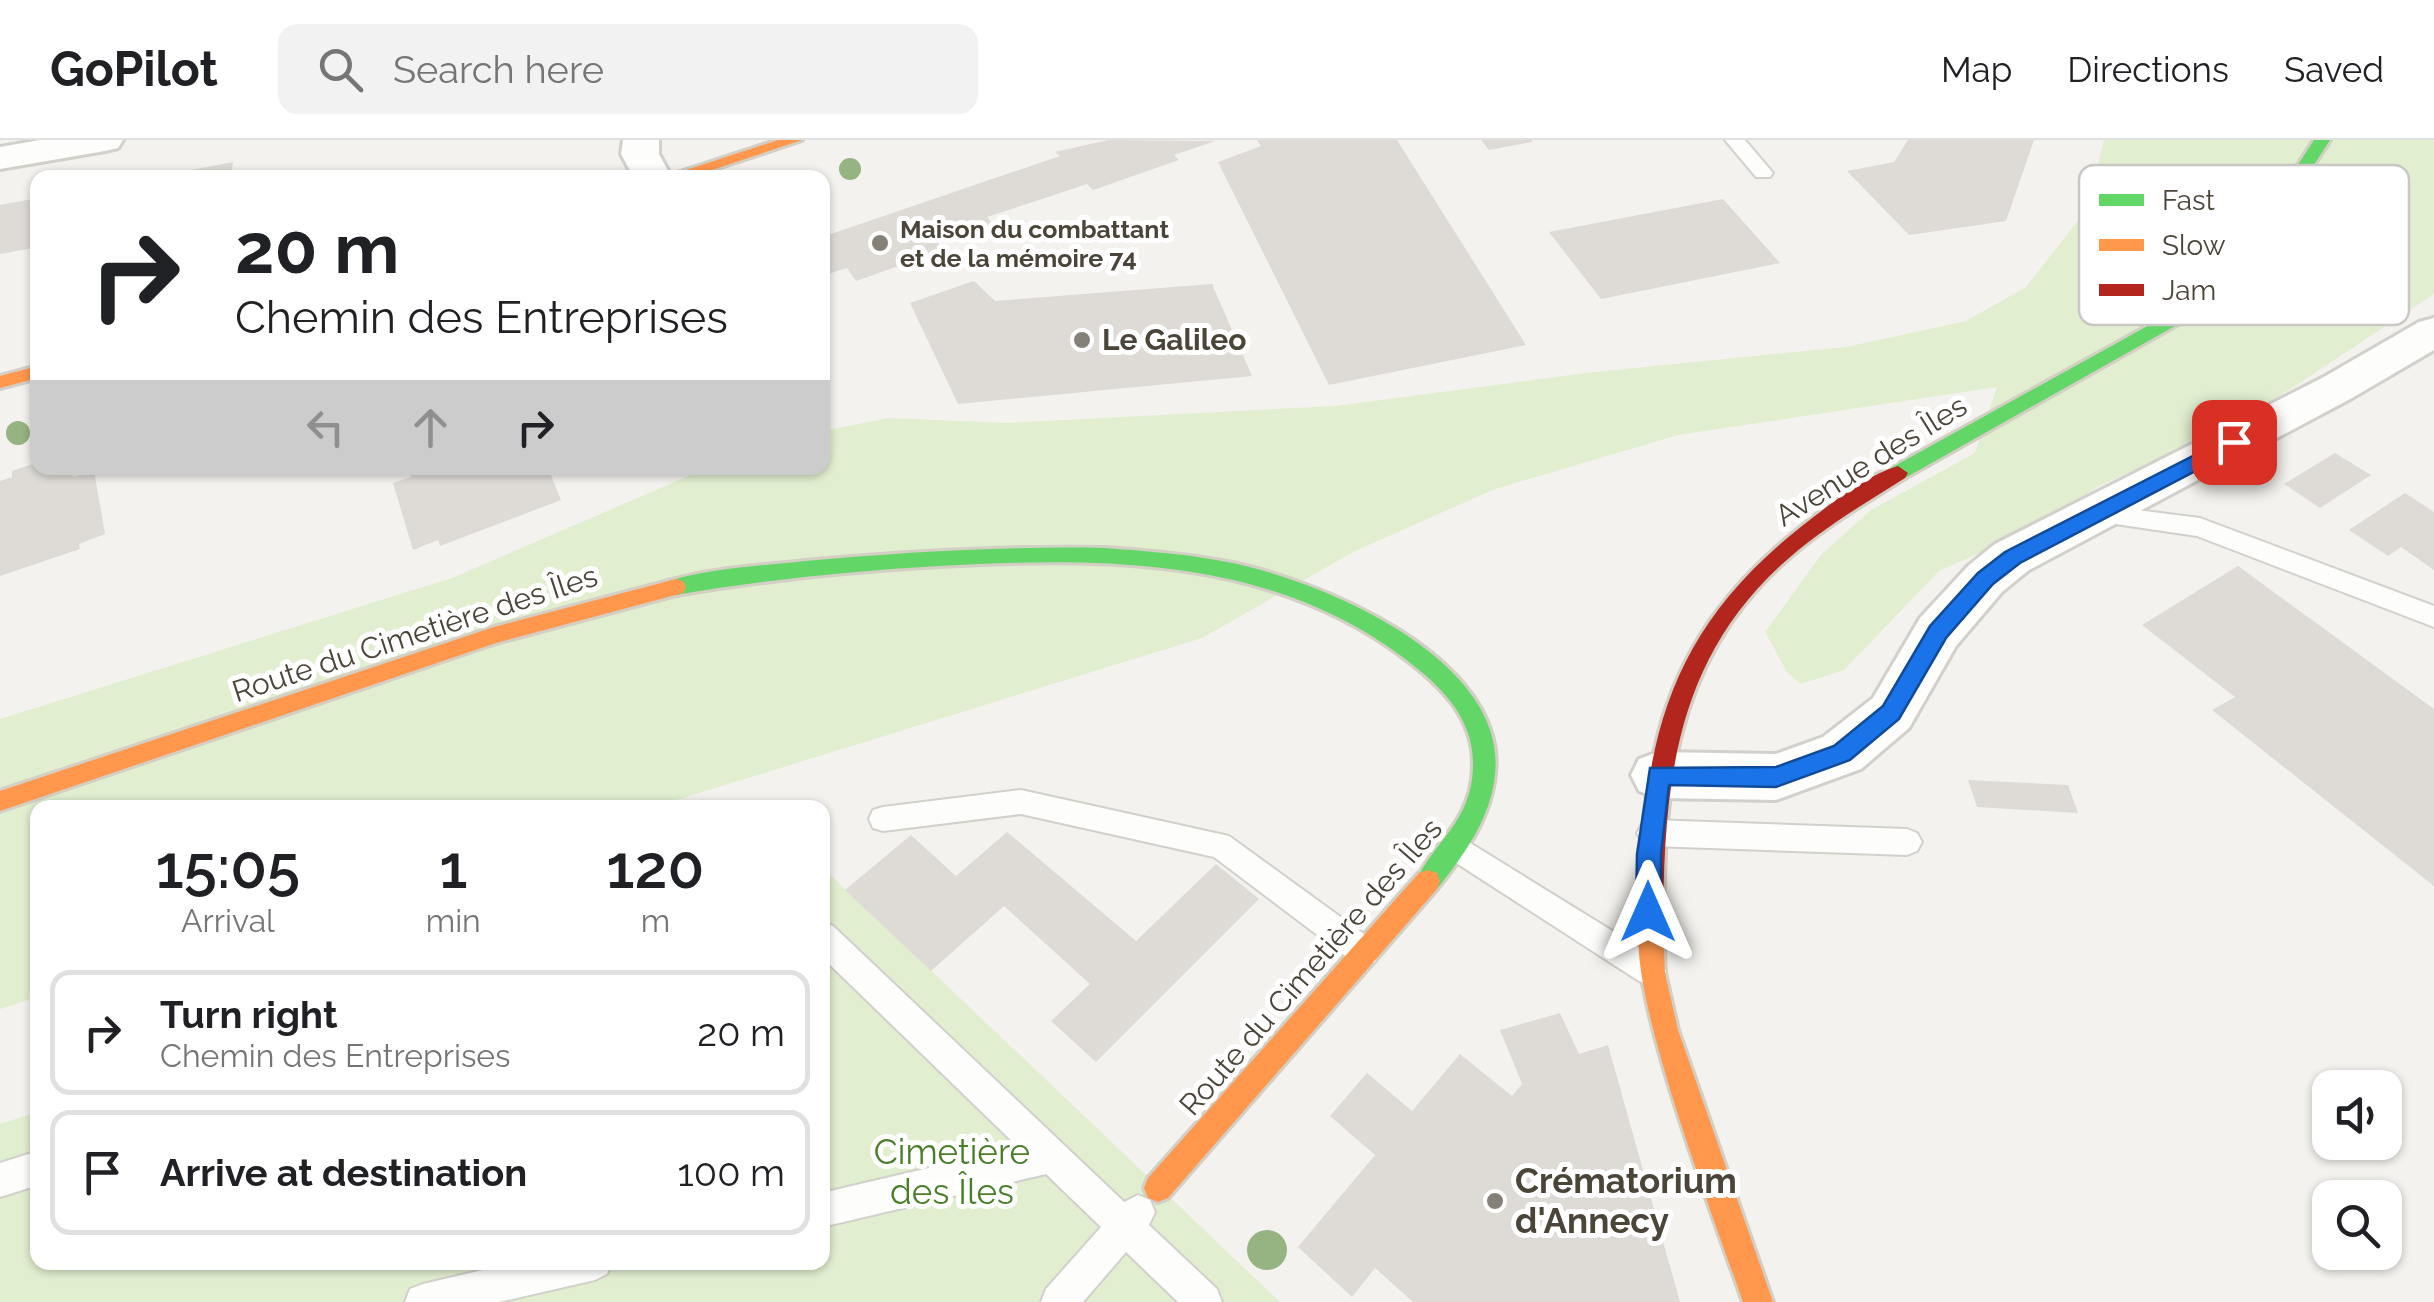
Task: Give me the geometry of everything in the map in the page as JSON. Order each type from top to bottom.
[{"type":"street","points":[[0,158],[104,140]]},
{"type":"street","points":[[641,140],[640,154],[649,170]]},
{"type":"street","points":[[696,170],[794,140]]},
{"type":"street","name":"Avenue des Îles","points":[[2306,165],[2322,140]]},
{"type":"street","name":"Avenue des Îles","points":[[1758,1302],[1665,1030],[1652,973],[1648,912],[1652,832],[1658,775],[1679,694],[1718,617],[1765,564],[1879,484],[2163,325]]},
{"type":"street","points":[[1658,775],[1776,777],[1842,753],[1891,713],[1938,632],[1985,579],[2012,557],[2434,332]]},
{"type":"street","points":[[0,385],[30,375]]},
{"type":"street","name":"Route du Cimetière des Îles","points":[[0,801],[514,628],[644,594],[899,561],[1138,554],[1245,571],[1297,588],[1346,609],[1434,668],[1472,712],[1483,738],[1488,766],[1485,795],[1474,823],[1457,848],[1158,1188]]},
{"type":"lane","points":[[1735,140],[1763,173]]},
{"type":"lane","points":[[2097,514],[2200,528],[2434,617]]},
{"type":"lane","points":[[884,819],[1021,802],[1219,845],[1364,952]]},
{"type":"lane","points":[[1652,832],[1907,842]]},
{"type":"lane","points":[[1457,848],[1652,973]]},
{"type":"lane","points":[[830,944],[1204,1302]]},
{"type":"lane","points":[[830,1208],[1050,1156]]},
{"type":"lane","points":[[0,1180],[30,1171]]},
{"type":"lane","points":[[1060,1302],[1158,1188]]},
{"type":"lane","points":[[423,1302],[561,1270]]},
{"type":"green space","points":[[2104,140],[2434,140],[2434,294],[2409,311],[2409,165],[2098,165]]},
{"type":"green space","points":[[2079,219],[2079,325],[2387,325],[2242,421],[2099,486],[2024,533],[1939,571],[1844,670],[1801,684],[1787,672],[1765,632],[1821,555],[1871,510],[1975,453],[1997,387],[1678,435],[1495,489],[1355,551],[1202,638],[677,800],[30,800],[30,999],[0,1009],[0,719],[452,578],[691,475],[830,475],[830,430],[889,418],[1006,423],[1335,406],[1586,373],[1846,347],[1966,321],[2026,287]]},
{"type":"green space","name":"Cimetière des Îles","points":[[830,875],[1280,1302],[0,1302],[0,1124],[30,1114],[30,1270],[830,1270]]},
{"type":"building","points":[[1108,140],[1215,141],[1174,155],[1179,160],[1093,190],[1087,184],[987,217],[998,231],[980,237],[970,224],[933,236],[944,250],[856,281],[847,268],[830,273],[830,234],[1060,156],[1055,152]]},
{"type":"building","points":[[1257,140],[1397,140],[1526,345],[1329,385],[1218,162],[1261,146]]},
{"type":"building","points":[[1481,140],[1532,140],[1532,142],[1489,150]]},
{"type":"building","points":[[1908,140],[2034,140],[2006,221],[1909,235],[1847,171],[1894,162]]},
{"type":"building","points":[[233,162],[232,170],[192,170]]},
{"type":"building","points":[[30,199],[30,248],[0,254],[0,205]]},
{"type":"building","points":[[1723,199],[1780,263],[1601,299],[1549,232]]},
{"type":"building","name":"Le Galileo","points":[[974,281],[995,301],[1212,284],[1252,376],[958,404],[910,303]]},
{"type":"building","points":[[2335,453],[2371,475],[2320,508],[2284,484]]},
{"type":"building","points":[[30,465],[30,475],[95,475],[105,534],[79,544],[80,549],[0,576],[0,481],[12,477],[12,471]]},
{"type":"building","points":[[551,475],[561,500],[440,546],[438,540],[413,550],[393,483],[411,477]]},
{"type":"building","points":[[2405,493],[2434,512],[2434,570],[2401,547],[2388,556],[2349,530]]},
{"type":"building","points":[[2238,566],[2434,709],[2434,886],[2212,710],[2235,697],[2142,625]]},
{"type":"building","points":[[1968,780],[2068,785],[2078,813],[1977,807]]},
{"type":"building","points":[[1007,832],[1136,941],[1216,864],[1259,899],[1096,1062],[1051,1021],[1090,984],[1004,906],[931,971],[845,890],[911,835],[956,876]]},
{"type":"building","name":"Crématorium d'Annecy","points":[[1560,1013],[1579,1054],[1608,1045],[1680,1302],[1413,1302],[1375,1268],[1352,1297],[1298,1247],[1375,1155],[1330,1116],[1367,1073],[1412,1111],[1460,1054],[1512,1096],[1522,1084],[1500,1030]]},
{"type":"traffic: fast","points":[[2306,165],[2322,140]]},
{"type":"traffic: fast","points":[[1898,473],[2163,325]]},
{"type":"traffic: fast","points":[[676,587],[827,567],[1042,555],[1168,560],[1229,570],[1289,586],[1346,610],[1400,643],[1448,683],[1476,722],[1483,747],[1480,794],[1459,840],[1428,881]]},
{"type":"traffic: slow","points":[[696,170],[794,140]]},
{"type":"traffic: slow","points":[[0,382],[30,374]]},
{"type":"traffic: slow","points":[[0,801],[494,635],[676,587]]},
{"type":"traffic: slow","points":[[1158,1188],[1428,881]]},
{"type":"traffic: slow","points":[[1651,930],[1652,973],[1665,1030],[1758,1302]]},
{"type":"traffic: jam","points":[[1651,930],[1652,849],[1659,778],[1673,715],[1696,658],[1729,607],[1773,560],[1829,516],[1898,473]]},
{"type":"place","name":"Maison du combattant et de la mémoire 74","points":[[880,243]]},
{"type":"place","name":"Le Galileo","points":[[1082,340]]},
{"type":"place","name":"Crématorium d'Annecy","points":[[1495,1201]]},
{"type":"route","points":[[1648,912],[1649,854],[1658,775],[1776,777],[1842,753],[1891,713],[1938,632],[1961,603],[2012,557],[2234,442]]}]
